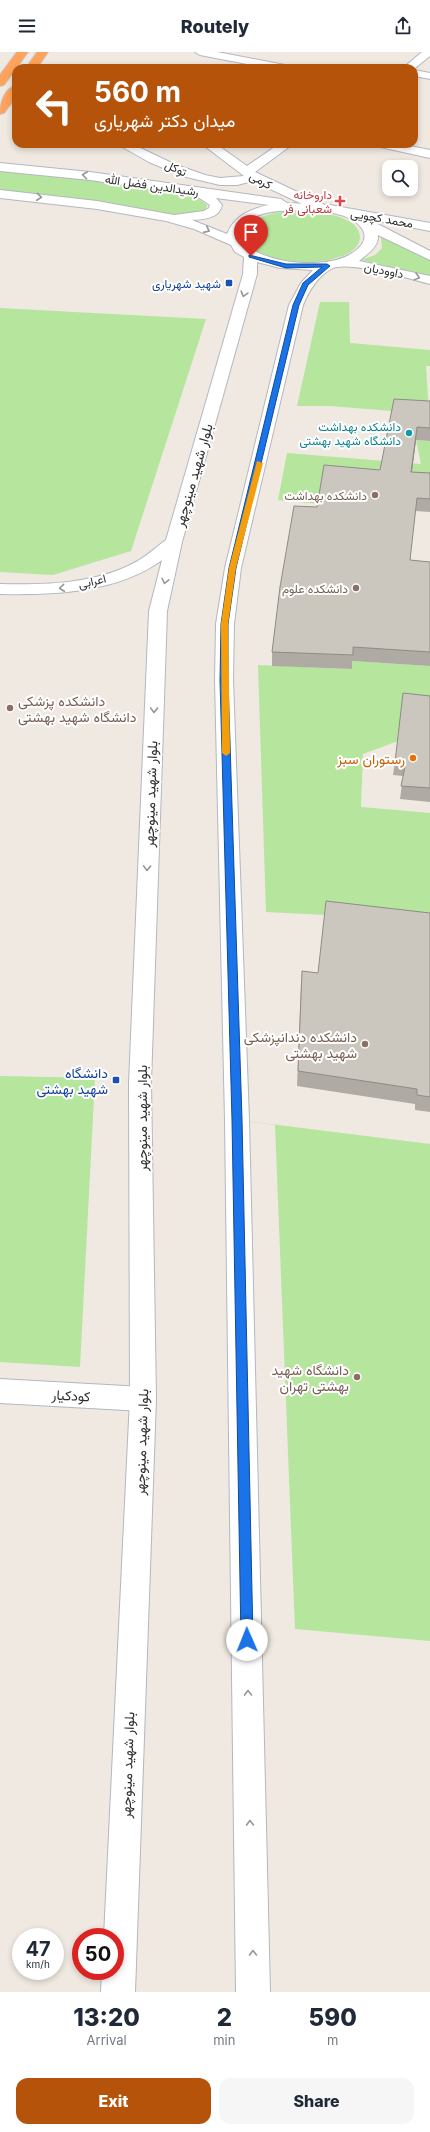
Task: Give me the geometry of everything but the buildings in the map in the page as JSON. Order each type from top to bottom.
[{"type":"highway","points":[[14,64],[23,52]]},
{"type":"highway","points":[[34,64],[42,52]]},
{"type":"highway","points":[[0,83],[12,67]]},
{"type":"highway","points":[[0,111],[12,94]]},
{"type":"main road","points":[[200,52],[264,64]]},
{"type":"main road","points":[[413,64],[429,52]]},
{"type":"main road","points":[[418,74],[430,76]]},
{"type":"main road","name":"توکل","points":[[132,148],[192,175],[213,181],[231,183],[255,177]]},
{"type":"main road","name":"کرمی","points":[[214,148],[255,177],[319,207]]},
{"type":"main road","points":[[216,194],[255,192],[266,187],[255,177],[283,148]]},
{"type":"main road","points":[[402,148],[430,154]]},
{"type":"main road","name":"رشیدالدین فضل الله","points":[[0,167],[90,176],[304,206]]},
{"type":"main road","points":[[168,217],[192,217],[207,214],[215,210],[216,205],[210,198],[198,192]]},
{"type":"main road","name":"رشیدالدین فضل الله","points":[[0,194],[97,205],[168,217],[198,226],[242,249]]},
{"type":"main road","points":[[304,206],[334,209]]},
{"type":"main road","name":"بلوار شهید مینوچهر","points":[[118,1992],[143,1399],[140,1082],[148,840],[158,611],[174,542],[250,274],[242,249],[232,233],[238,224],[248,216],[270,209],[304,206]]},
{"type":"main road","name":"داوودیان","points":[[334,209],[347,213],[430,256]]},
{"type":"main road","name":"محمد کچویی","points":[[334,209],[430,227]]},
{"type":"main road","points":[[253,1992],[237,1120],[224,680],[224,624],[233,568],[296,305],[305,284],[332,265],[354,258],[366,251],[372,242],[372,233],[366,224]]},
{"type":"main road","name":"داوودیان","points":[[242,249],[286,266],[366,265],[430,280]]},
{"type":"main road","name":"اعرابی","points":[[0,589],[26,590],[64,588],[105,579],[141,566],[174,542]]},
{"type":"main road","name":"کودکیار","points":[[0,1391],[143,1399]]},
{"type":"green space","points":[[0,171],[78,177],[191,193],[207,205],[206,210],[195,214],[169,215],[0,192]]},
{"type":"green space","points":[[288,211],[330,215],[351,222],[358,229],[360,237],[359,243],[353,250],[342,256],[310,262],[292,262],[275,259],[259,254],[248,245],[242,234],[250,223],[274,213]]},
{"type":"green space","points":[[381,236],[430,260],[430,277],[361,260],[375,255],[382,248]]},
{"type":"green space","points":[[320,302],[349,302],[350,343],[430,350],[430,366],[426,366],[429,414],[330,406],[297,406]]},
{"type":"green space","points":[[0,308],[206,319],[131,551],[53,575],[0,572]]},
{"type":"green space","points":[[416,440],[430,441],[430,487],[319,504],[278,500],[287,453],[421,464]]},
{"type":"green space","points":[[352,661],[430,666],[430,709],[398,741],[363,754],[361,807],[430,813],[430,928],[326,915],[266,912],[258,665],[351,669]]},
{"type":"green space","points":[[0,1076],[95,1078],[80,1367],[0,1362]]},
{"type":"green space","points":[[237,1120],[430,1144],[430,1641],[295,1629],[275,1125]]},
{"type":"slow traffic","points":[[226,753],[224,624],[233,568],[259,463]]},
{"type":"place","name":"داروخانه شعبانی فر","points":[[340,201]]},
{"type":"place","name":"شهید شهریاری","points":[[229,283]]},
{"type":"place","name":"دانشکده بهداشت دانشگاه شهید بهشتی","points":[[409,433]]},
{"type":"place","name":"دانشکده بهداشت","points":[[375,495]]},
{"type":"place","name":"دانشکده علوم","points":[[356,588]]},
{"type":"place","name":"دانشکده پزشکی دانشگاه شهید بهشتی","points":[[10,708]]},
{"type":"place","name":"رستوران سبز","points":[[413,758]]},
{"type":"place","name":"دانشکده دندانپزشکی شهید بهشتی","points":[[365,1044]]},
{"type":"place","name":"دانشگاه شهید بهشتی","points":[[116,1080]]},
{"type":"place","name":"دانشگاه شهید بهشتی تهران","points":[[357,1377]]},
{"type":"route","points":[[247,1640],[237,1120],[224,680],[224,624],[233,568],[296,305],[305,284],[314,274],[327,266],[286,266],[267,262],[251,256]]}]
